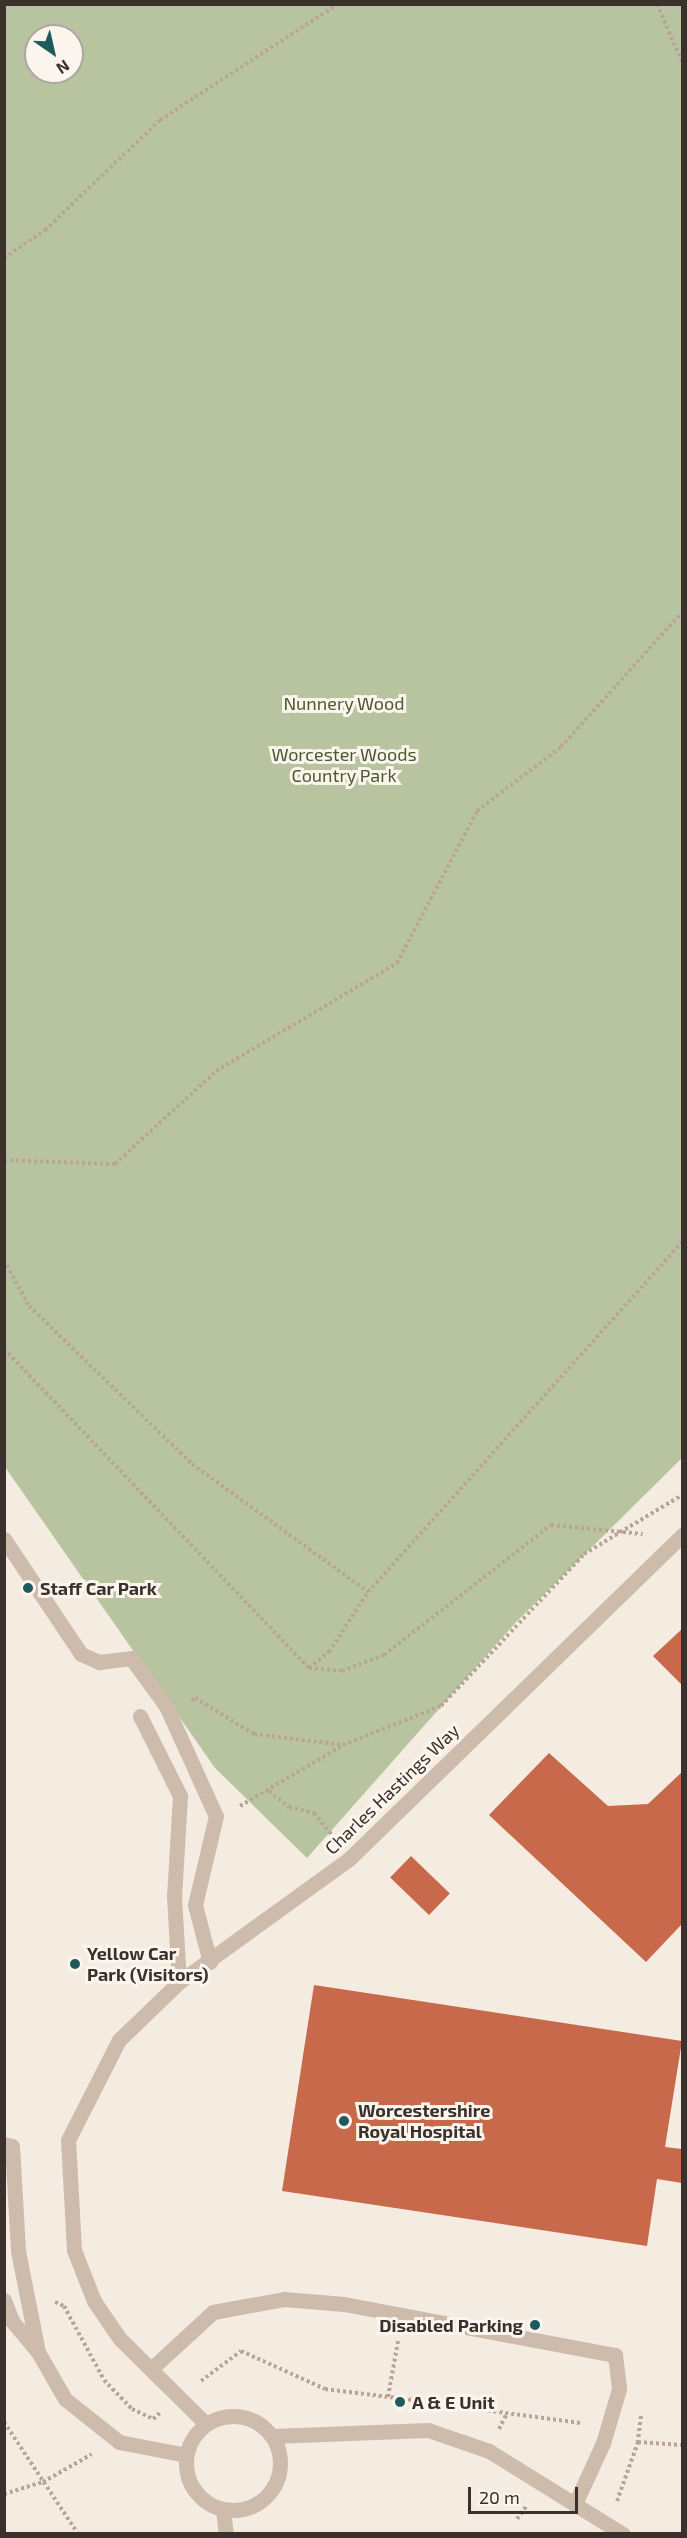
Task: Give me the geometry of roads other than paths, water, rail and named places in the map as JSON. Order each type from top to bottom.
[{"type":"lane","name":"Charles Hastings Way","points":[[206,2424],[120,2339],[94,2301],[74,2250],[68,2140],[119,2040],[179,1982],[210,1962],[349,1859],[682,1535]]},
{"type":"lane","points":[[4,1539],[81,1654],[99,1662],[131,1658],[169,1713],[216,1816],[195,1905],[210,1962]]},
{"type":"lane","points":[[140,1716],[180,1796],[174,1896],[179,1982]]},
{"type":"lane","points":[[8,2145],[25,2286],[38,2352]]},
{"type":"lane","points":[[151,2369],[213,2312],[284,2299],[402,2315],[615,2355],[619,2389],[608,2426],[575,2504]]},
{"type":"lane","points":[[4,2300],[12,2321],[38,2352],[65,2398],[119,2442],[186,2455]]},
{"type":"lane","points":[[272,2436],[280,2472],[273,2489],[242,2510],[224,2510],[193,2490],[186,2455],[206,2424],[242,2416],[272,2436],[428,2430],[489,2451],[623,2534]]},
{"type":"lane","points":[[224,2510],[226,2534]]},
{"type":"place","name":"Staff Car Park","points":[[28,1588]]},
{"type":"place","name":"Yellow Car Park (Visitors)","points":[[75,1964]]},
{"type":"place","name":"Worcestershire Royal Hospital","points":[[344,2121]]},
{"type":"place","name":"Disabled Parking","points":[[535,2325]]},
{"type":"place","name":"A & E Unit","points":[[400,2402]]},
{"type":"park label","name":"Nunnery Wood","points":[[344,703]]},
{"type":"park label","name":"Worcester Woods Country Park","points":[[344,765]]}]
